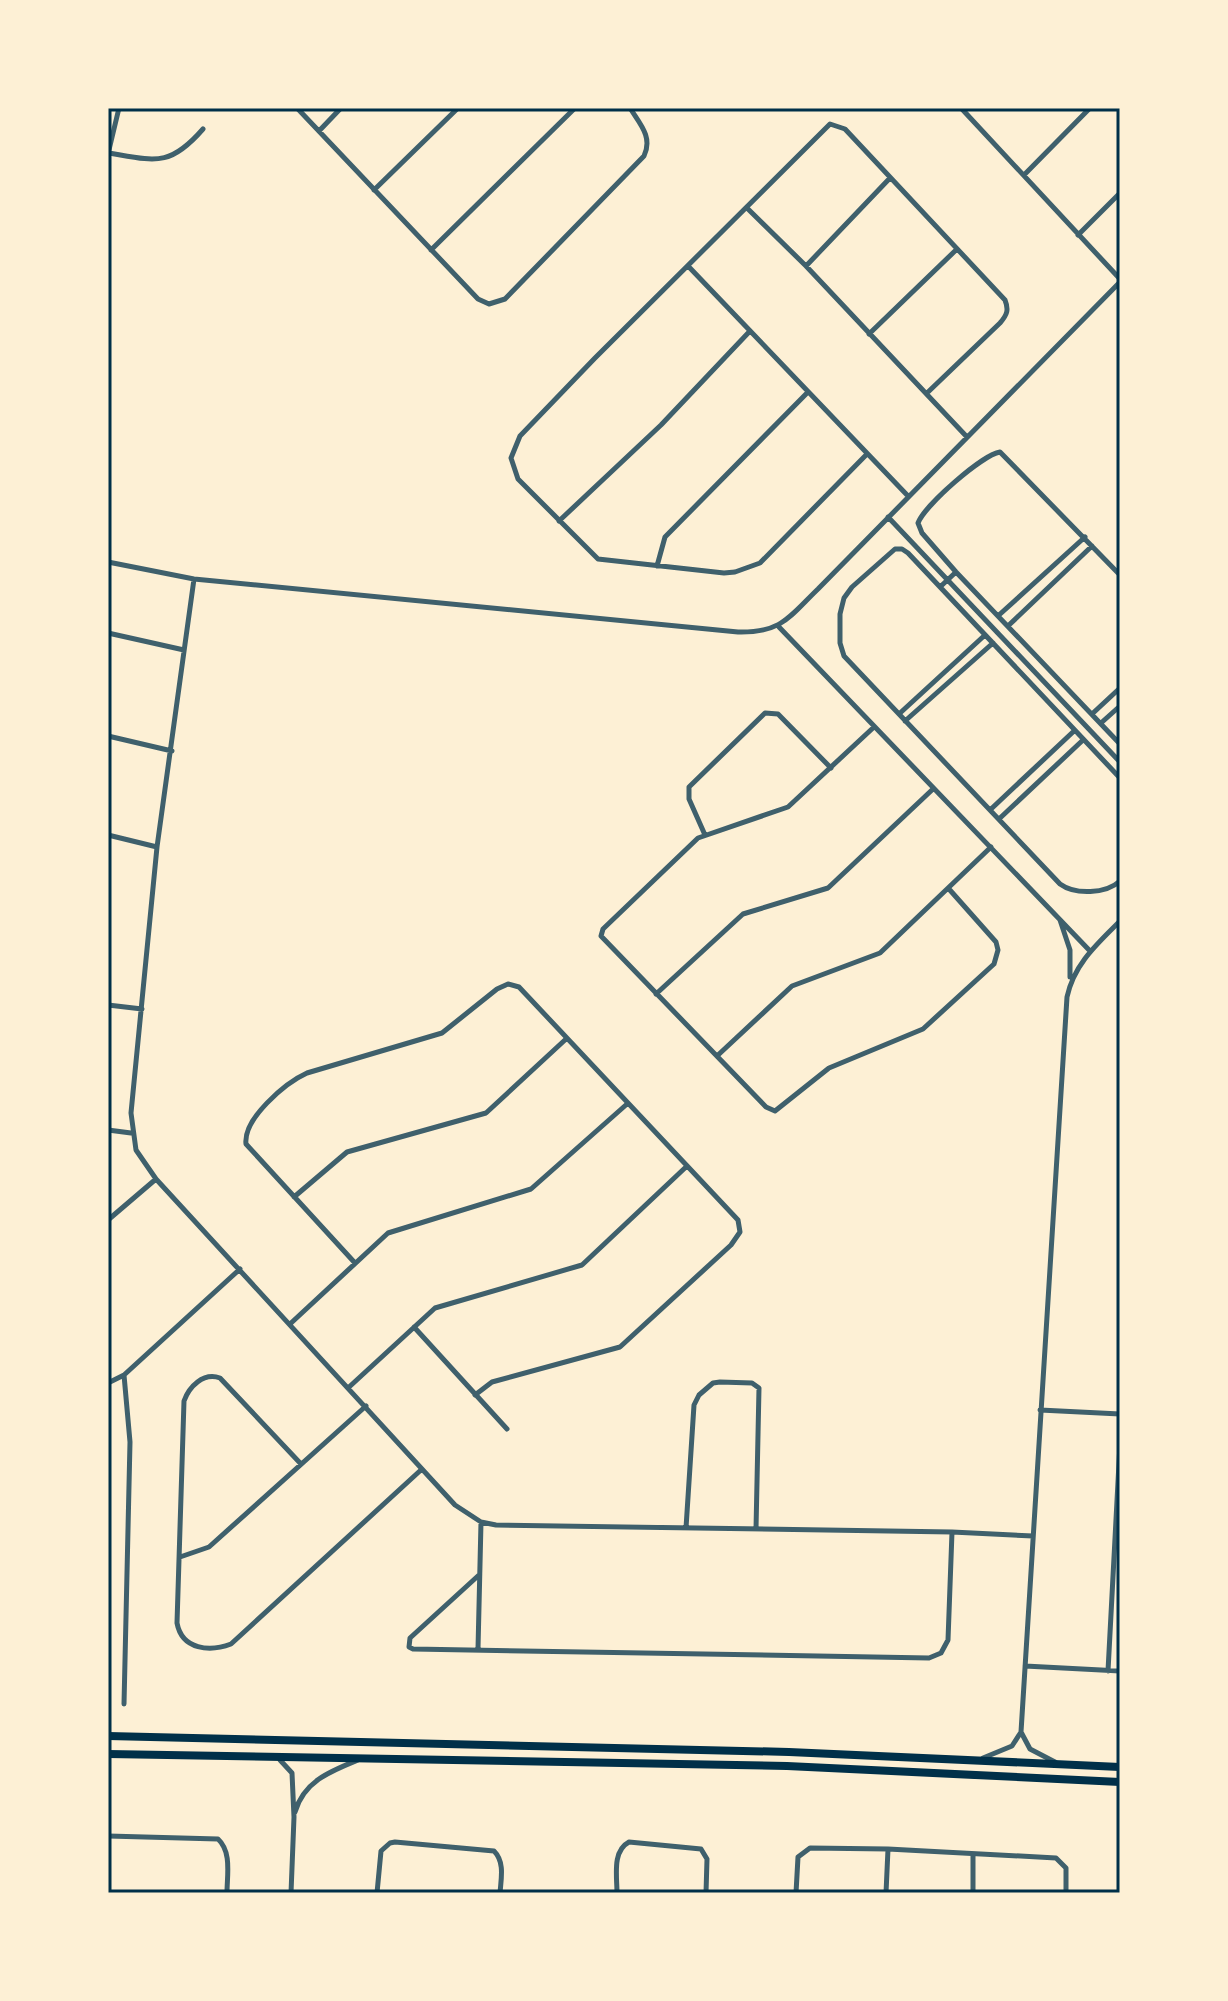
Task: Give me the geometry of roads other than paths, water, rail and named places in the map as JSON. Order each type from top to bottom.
[{"type":"highway","points":[[108,1736],[789,1752],[1120,1767]]},
{"type":"highway","points":[[108,1754],[787,1766],[1120,1782]]},
{"type":"street","points":[[119,108],[112,124],[108,154],[165,159],[180,154],[203,129]]},
{"type":"street","points":[[297,108],[478,299],[489,304],[505,299],[644,156],[648,139],[630,108]]},
{"type":"street","points":[[319,131],[341,108]]},
{"type":"street","points":[[374,190],[458,108]]},
{"type":"street","points":[[431,250],[575,108]]},
{"type":"street","points":[[1024,175],[1090,108]]},
{"type":"street","points":[[108,562],[194,579],[738,632],[779,627],[1120,280],[965,109]]},
{"type":"street","points":[[867,454],[760,563],[724,573],[598,559],[518,479],[511,458],[520,436],[830,124],[841,125],[845,129],[1005,300],[1007,312],[1000,323],[927,393]]},
{"type":"street","points":[[806,266],[890,178]]},
{"type":"street","points":[[1078,235],[1120,193]]},
{"type":"street","points":[[748,209],[967,437]]},
{"type":"street","points":[[869,334],[957,249]]},
{"type":"street","points":[[689,267],[908,496]]},
{"type":"street","points":[[559,521],[661,425],[750,331]]},
{"type":"street","points":[[657,566],[665,537],[808,392]]},
{"type":"street","points":[[1120,575],[1005,454],[995,452],[946,492],[918,523],[922,533],[956,572],[1120,744]]},
{"type":"street","points":[[888,517],[1120,762]]},
{"type":"street","points":[[999,615],[1085,537]]},
{"type":"street","points":[[1009,625],[1092,546]]},
{"type":"street","points":[[1120,778],[908,553],[898,548],[890,552],[844,598],[840,614],[842,652],[1064,888],[1107,890],[1120,881]]},
{"type":"street","points":[[940,587],[956,572]]},
{"type":"street","points":[[194,579],[157,847],[131,1113],[131,1133],[136,1150],[156,1179],[455,1505],[481,1522],[496,1525],[1033,1536]]},
{"type":"street","points":[[779,627],[1090,951]]},
{"type":"street","points":[[108,633],[184,650]]},
{"type":"street","points":[[899,714],[985,635]]},
{"type":"street","points":[[905,721],[993,643]]},
{"type":"street","points":[[1034,686],[1050,670]]},
{"type":"street","points":[[1092,714],[1120,688]]},
{"type":"street","points":[[1101,723],[1120,706]]},
{"type":"street","points":[[705,835],[689,799],[689,787],[765,713],[778,714],[831,768]]},
{"type":"street","points":[[874,727],[782,811],[705,835],[692,843],[600,934],[766,1107],[775,1111],[829,1068],[923,1029],[997,958],[996,942],[991,934],[949,889]]},
{"type":"street","points":[[990,810],[1074,731]]},
{"type":"street","points":[[108,736],[172,751]]},
{"type":"street","points":[[999,819],[1083,740]]},
{"type":"street","points":[[656,994],[743,914],[828,888],[933,789]]},
{"type":"street","points":[[108,835],[157,847]]},
{"type":"street","points":[[717,1056],[792,986],[880,953],[991,847]]},
{"type":"street","points":[[978,1759],[1012,1746],[1021,1732],[1070,982],[1070,950],[1060,920]]},
{"type":"street","points":[[1070,982],[1090,951],[1120,921]]},
{"type":"street","points":[[355,1263],[246,1144],[245,1135],[252,1119],[298,1077],[447,1031],[497,989],[508,984],[519,987],[738,1220],[740,1232],[731,1245],[620,1347],[492,1382],[475,1395]]},
{"type":"street","points":[[108,1005],[142,1009]]},
{"type":"street","points":[[294,1197],[347,1152],[486,1113],[566,1039]]},
{"type":"street","points":[[290,1324],[388,1233],[534,1187],[627,1104]]},
{"type":"street","points":[[108,1130],[131,1133]]},
{"type":"street","points":[[348,1388],[440,1305],[582,1265],[687,1166]]},
{"type":"street","points":[[108,1220],[156,1179]]},
{"type":"street","points":[[108,1383],[124,1375],[240,1269]]},
{"type":"street","points":[[414,1327],[507,1429]]},
{"type":"street","points":[[124,1375],[130,1442],[124,1704]]},
{"type":"street","points":[[301,1464],[220,1378],[213,1375],[187,1392],[184,1401],[179,1632],[195,1647],[231,1644],[422,1469]]},
{"type":"street","points":[[686,1528],[694,1405],[706,1388],[720,1382],[755,1383],[760,1391],[756,1529]]},
{"type":"street","points":[[180,1557],[209,1547],[366,1406]]},
{"type":"street","points":[[1040,1410],[1120,1414]]},
{"type":"street","points":[[1108,1671],[1120,1444]]},
{"type":"street","points":[[478,1649],[481,1522]]},
{"type":"street","points":[[479,1575],[410,1638],[408,1644],[413,1649],[936,1657],[946,1648],[948,1640],[952,1532]]},
{"type":"street","points":[[1025,1666],[1120,1671]]},
{"type":"street","points":[[1021,1732],[1030,1749],[1059,1764]]},
{"type":"street","points":[[275,1757],[285,1762],[292,1773],[291,1893]]},
{"type":"street","points":[[294,1817],[298,1802],[313,1782],[358,1760]]},
{"type":"street","points":[[108,1836],[218,1839],[226,1848],[227,1893]]},
{"type":"street","points":[[377,1893],[381,1851],[395,1842],[494,1851],[501,1867],[500,1893]]},
{"type":"street","points":[[617,1893],[619,1850],[629,1842],[701,1849],[707,1859],[706,1893]]},
{"type":"street","points":[[886,1893],[888,1849]]},
{"type":"street","points":[[796,1893],[798,1857],[804,1850],[888,1849],[1056,1858],[1066,1868],[1066,1893]]},
{"type":"street","points":[[973,1854],[973,1893]]}]
